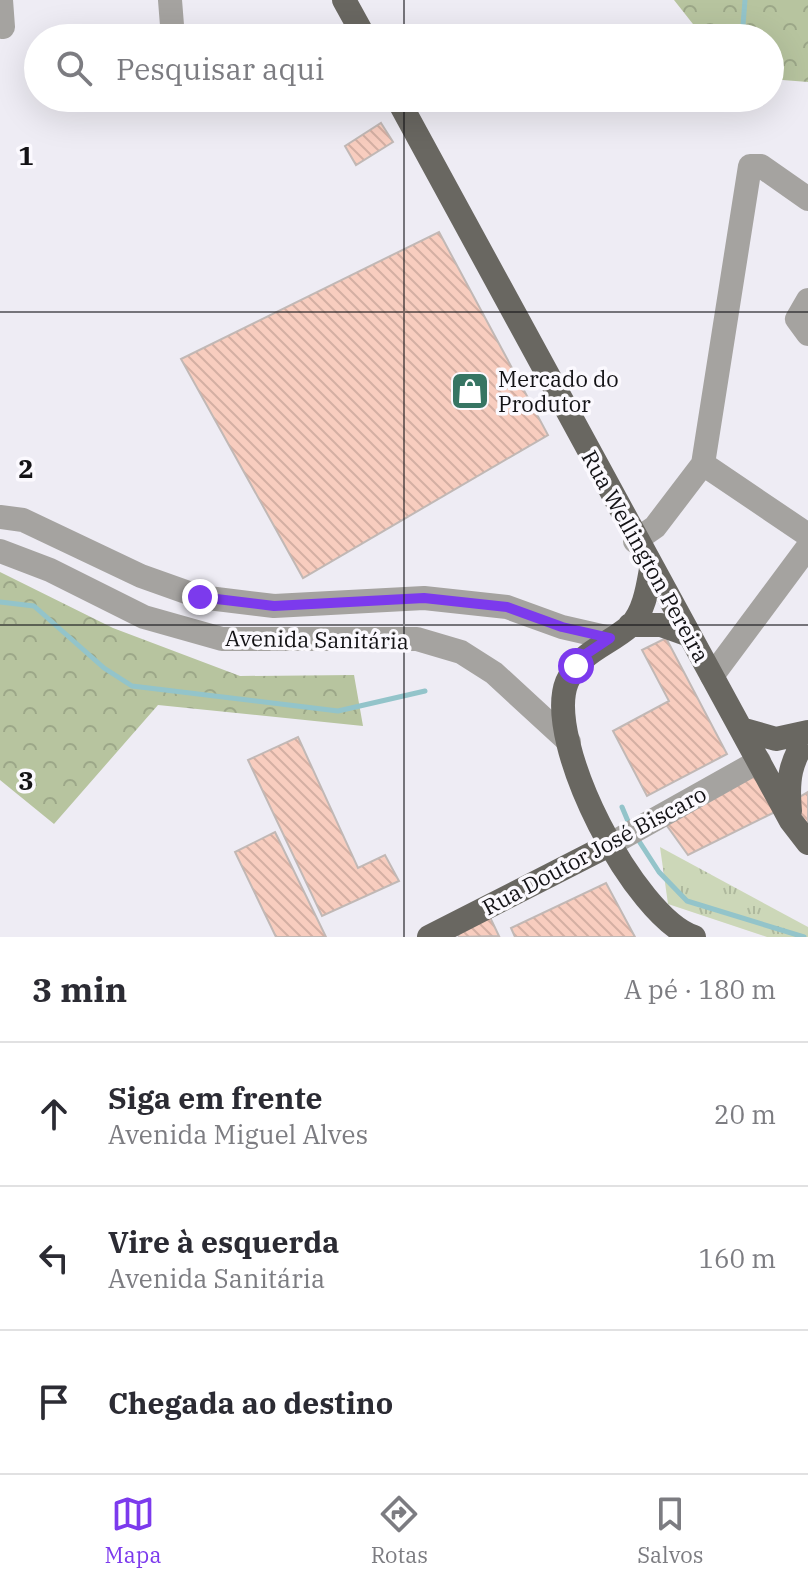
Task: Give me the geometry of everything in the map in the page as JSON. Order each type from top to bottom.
[{"type":"main road","points":[[346,1],[358,24]]},
{"type":"main road","name":"Rua Wellington Pereira","points":[[405,112],[635,541],[791,821],[808,843]]},
{"type":"main road","points":[[651,569],[644,598],[620,632],[586,654],[567,683],[564,723],[577,772],[656,913],[694,937]]},
{"type":"main road","points":[[620,632],[661,625],[689,635]]},
{"type":"main road","points":[[741,729],[776,739],[808,734]]},
{"type":"main road","points":[[791,821],[788,777],[792,761],[808,734]]},
{"type":"main road","name":"Rua Doutor José Biscaro","points":[[429,937],[616,841]]},
{"type":"street","points":[[1,0],[3,27]]},
{"type":"street","points":[[170,0],[172,24]]},
{"type":"street","points":[[635,541],[655,527],[703,464],[750,166],[761,166],[808,199]]},
{"type":"street","points":[[803,330],[799,313],[808,300]]},
{"type":"street","points":[[703,464],[808,535]]},
{"type":"street","name":"Avenida Sanitária","points":[[0,517],[23,520],[141,576],[200,597],[274,606],[424,598],[507,607],[562,627],[620,632]]},
{"type":"street","points":[[712,676],[808,547]]},
{"type":"street","name":"Avenida Sanitária","points":[[0,551],[50,570],[144,617],[222,639],[417,639],[461,652],[494,673],[569,742]]},
{"type":"street","name":"Rua Doutor José Biscaro","points":[[616,841],[759,761]]},
{"type":"green space","points":[[674,0],[808,0],[808,82],[784,80],[784,24],[693,24]]},
{"type":"green space","points":[[0,572],[113,628],[240,676],[354,675],[363,726],[158,705],[54,824],[0,780]]},
{"type":"green space","points":[[660,847],[808,927],[808,937],[767,937],[668,904]]},
{"type":"building","points":[[381,123],[393,142],[356,165],[345,146]]},
{"type":"building","points":[[439,232],[548,435],[303,578],[181,359]]},
{"type":"building","points":[[666,638],[727,754],[647,796],[613,731],[669,701],[642,650]]},
{"type":"building","points":[[298,737],[358,868],[385,855],[399,881],[322,916],[248,760]]},
{"type":"building","points":[[755,774],[775,812],[688,855],[665,823]]},
{"type":"building","points":[[808,792],[808,825],[791,802]]},
{"type":"building","points":[[275,832],[326,937],[276,937],[235,852]]},
{"type":"building","points":[[606,883],[635,937],[515,937],[511,928]]},
{"type":"building","points":[[488,913],[499,936],[459,937],[456,930]]},
{"type":"waterway","points":[[743,24],[745,0]]},
{"type":"waterway","points":[[0,602],[34,606],[104,668],[132,686],[338,711],[425,691]]},
{"type":"waterway","points":[[622,807],[630,826]]},
{"type":"waterway","points":[[637,838],[659,872],[687,901],[804,937]]},
{"type":"place","name":"Mercado do Produtor","points":[[470,391]]},
{"type":"route","points":[[200,597],[274,606],[424,598],[507,607],[562,627],[610,638],[586,654],[576,666]]}]
